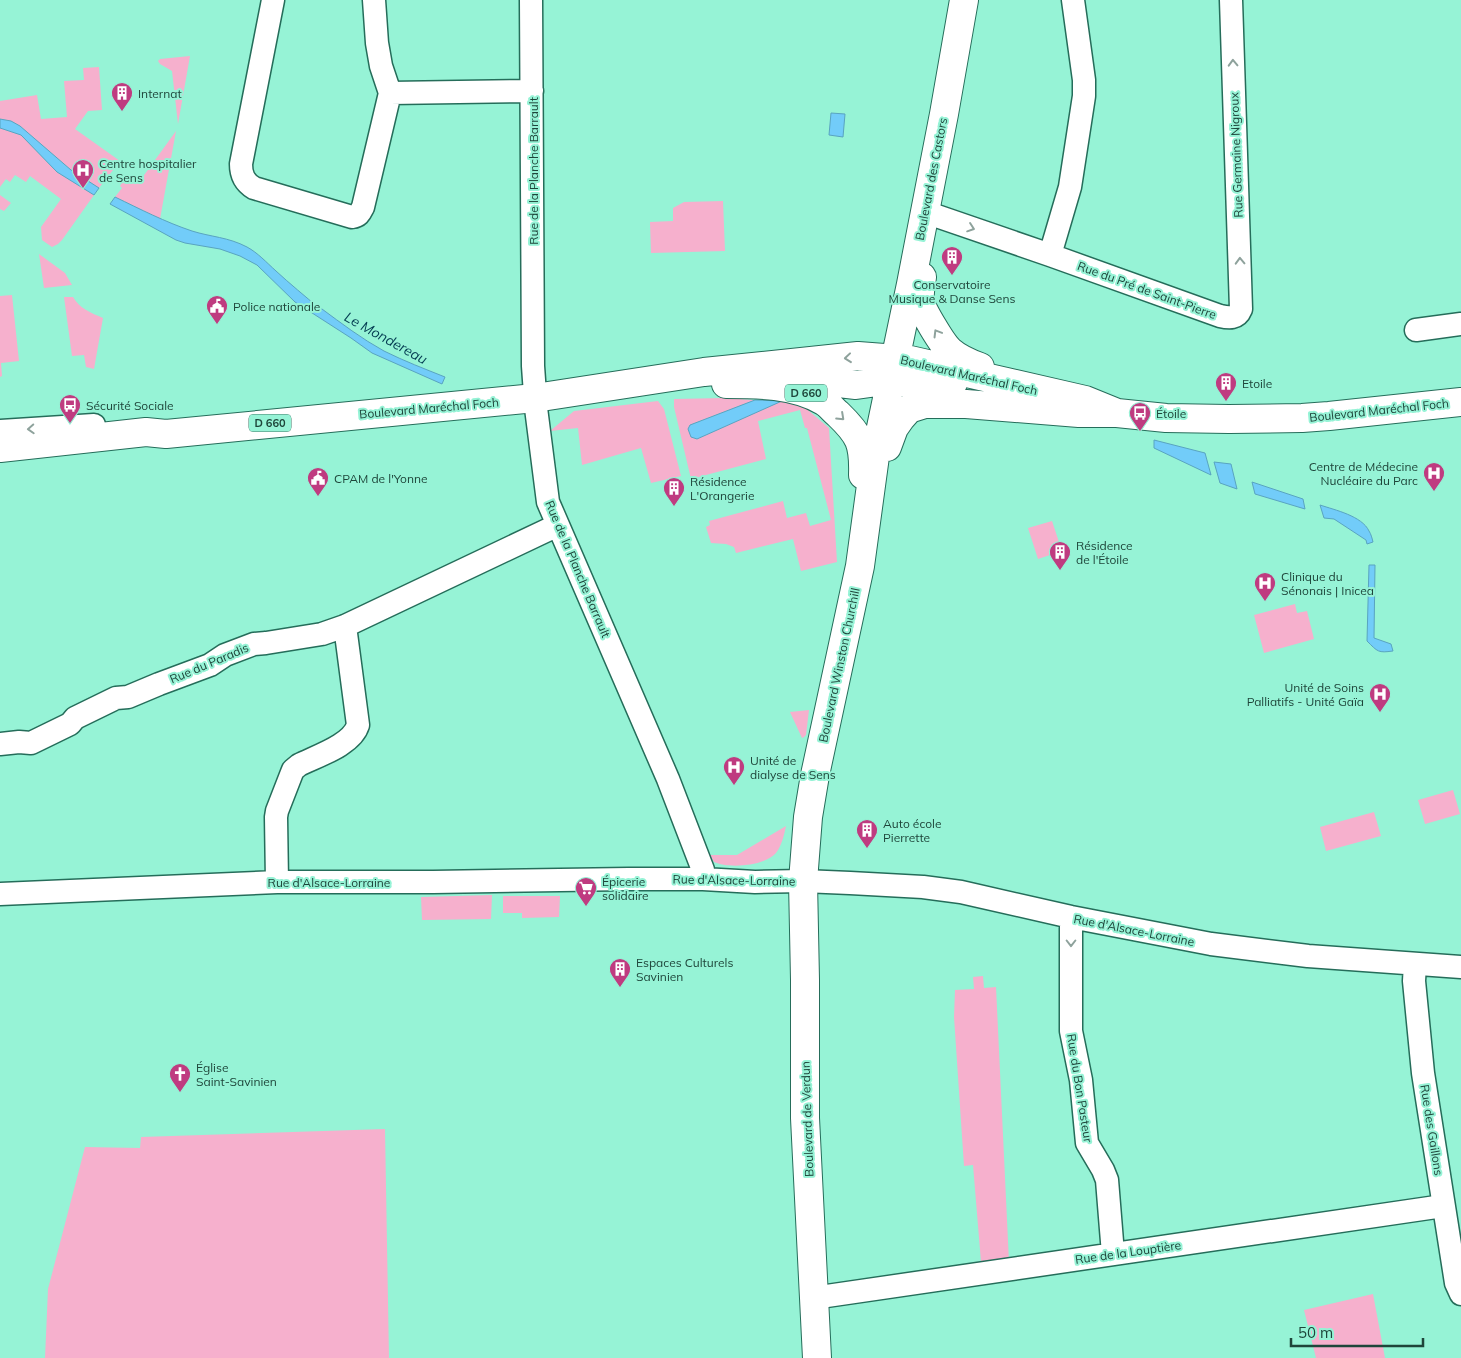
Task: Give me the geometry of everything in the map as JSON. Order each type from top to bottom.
[{"type":"main road","name":"Boulevard des Castors","points":[[892,379],[929,214],[964,0]]},
{"type":"main road","points":[[929,214],[920,288],[920,303],[943,343],[965,362],[1055,394]]},
{"type":"main road","name":"Boulevard Maréchal Foch","points":[[0,448],[146,432],[166,434],[535,398],[729,369],[858,356],[925,404]]},
{"type":"main road","name":"Boulevard Maréchal Foch","points":[[691,374],[842,391],[892,379],[910,360],[1085,400],[1117,413]]},
{"type":"main road","points":[[892,379],[906,382],[929,379],[1117,413]]},
{"type":"main road","name":"Boulevard Winston Churchill","points":[[802,881],[808,817],[815,775],[860,566],[876,448],[892,379]]},
{"type":"main road","name":"D 660","points":[[609,386],[752,384],[800,391],[825,402],[852,428],[860,441],[863,460],[860,566]]},
{"type":"main road","name":"Boulevard Maréchal Foch","points":[[860,566],[874,512],[886,447],[894,428],[901,418],[909,410],[925,404],[966,404],[1079,413],[1117,413],[1166,418],[1229,419],[1302,418],[1461,402]]},
{"type":"main road","name":"Boulevard de Verdun","points":[[802,881],[805,990],[805,1118],[817,1358]]},
{"type":"street","points":[[273,0],[241,164],[241,174],[248,184],[254,188],[352,217],[360,214],[363,207],[390,93],[378,50],[374,0]]},
{"type":"street","name":"Rue de la Planche Barrault","points":[[531,0],[533,366],[535,398],[548,502],[668,779],[703,870],[703,879]]},
{"type":"street","points":[[1050,255],[1070,187],[1084,96],[1084,80],[1073,0]]},
{"type":"street","name":"Rue Germaine Nigroux","points":[[1231,0],[1241,309]]},
{"type":"street","points":[[390,93],[532,91]]},
{"type":"street","name":"Rue du Pré de Saint-Pierre","points":[[929,214],[1220,316],[1232,318],[1240,313],[1241,309]]},
{"type":"street","points":[[1416,330],[1461,324]]},
{"type":"street","name":"Boulevard Maréchal Foch","points":[[0,431],[130,423],[166,434]]},
{"type":"street","name":"Rue du Paradis","points":[[0,744],[31,743],[70,724],[75,718],[116,698],[128,697],[210,665],[225,655],[254,644],[322,634],[345,626],[558,525]]},
{"type":"street","points":[[277,882],[276,817],[290,775],[299,765],[350,739],[357,730],[358,725],[345,626]]},
{"type":"street","name":"Rue d'Alsace-Lorraine","points":[[0,894],[277,882],[703,879],[755,882],[852,883],[944,889],[1071,917],[1211,944],[1308,956],[1461,967]]},
{"type":"street","name":"Rue du Bon Pasteur","points":[[1071,917],[1072,1031],[1081,1080],[1087,1143],[1107,1180],[1113,1254]]},
{"type":"street","name":"Rue des Gaillons","points":[[1415,964],[1414,981],[1423,1073],[1456,1283],[1461,1294]]},
{"type":"street","name":"Rue de la Louptière","points":[[813,1298],[1443,1206]]},
{"type":"shaded area","points":[[190,56],[178,124],[172,71],[158,61],[160,59]]},
{"type":"shaded area","points":[[99,67],[102,110],[88,111],[75,129],[120,161],[99,188],[71,170],[20,126],[11,121],[0,119],[0,101],[37,95],[41,119],[67,117],[64,81],[84,80],[83,68]]},
{"type":"shaded area","points":[[0,128],[21,135],[57,172],[94,195],[62,240],[52,247],[42,240],[41,227],[61,199],[30,176],[26,182],[15,175],[10,182],[6,179],[0,187]]},
{"type":"shaded area","points":[[176,131],[160,219],[115,197],[122,188],[120,186],[124,179],[142,178]]},
{"type":"shaded area","points":[[0,195],[11,203],[4,211],[0,209]]},
{"type":"shaded area","points":[[723,201],[725,251],[651,253],[650,222],[673,221],[673,208],[684,202]]},
{"type":"shaded area","points":[[39,254],[65,273],[72,285],[44,288]]},
{"type":"shaded area","points":[[12,295],[19,361],[1,363],[2,376],[0,377],[0,296]]},
{"type":"shaded area","points":[[64,297],[73,297],[82,307],[103,318],[94,369],[86,367],[84,355],[72,356]]},
{"type":"shaded area","points":[[723,398],[755,400],[690,425],[782,401],[802,405],[829,428],[837,562],[801,571],[793,539],[736,553],[734,547],[726,544],[711,543],[706,527],[710,525],[709,521],[783,501],[787,518],[806,513],[810,526],[831,520],[807,428],[805,428],[800,410],[758,421],[766,459],[691,479],[674,407],[674,399]]},
{"type":"shaded area","points":[[658,401],[664,409],[681,476],[651,483],[641,448],[582,465],[578,428],[550,431],[574,411]]},
{"type":"shaded area","points":[[1052,521],[1062,551],[1038,559],[1028,528]]},
{"type":"shaded area","points":[[1295,604],[1297,613],[1307,611],[1314,639],[1264,653],[1254,615]]},
{"type":"shaded area","points":[[809,710],[806,735],[802,738],[790,712]]},
{"type":"shaded area","points":[[1453,790],[1460,814],[1425,824],[1418,800]]},
{"type":"shaded area","points":[[1374,812],[1381,836],[1326,851],[1320,827]]},
{"type":"shaded area","points":[[786,826],[783,840],[778,850],[764,861],[737,866],[728,865],[714,862],[710,855],[737,855]]},
{"type":"shaded area","points":[[492,895],[491,919],[422,920],[421,897]]},
{"type":"shaded area","points":[[503,896],[560,896],[559,917],[522,918],[522,913],[503,913]]},
{"type":"shaded area","points":[[983,976],[984,988],[996,987],[1009,1262],[981,1262],[973,1165],[964,1166],[954,1017],[955,990],[974,989],[973,977]]},
{"type":"shaded area","points":[[385,1129],[389,1358],[45,1358],[48,1289],[85,1147],[140,1148],[141,1137]]},
{"type":"shaded area","points":[[1373,1294],[1385,1358],[1316,1358],[1304,1310]]},
{"type":"water","points":[[831,113],[845,114],[843,137],[829,135]]},
{"type":"water","points":[[0,119],[11,121],[20,126],[71,170],[99,188],[94,195],[57,172],[21,135],[0,128]]},
{"type":"water","points":[[115,197],[182,227],[233,241],[247,247],[320,309],[384,351],[445,377],[442,384],[372,353],[295,302],[257,265],[240,256],[220,249],[176,240],[110,204]]},
{"type":"water","points":[[755,400],[782,401],[697,439],[691,437],[688,429],[690,425]]},
{"type":"water","points":[[1154,440],[1205,453],[1211,475],[1154,448]]},
{"type":"water","points":[[1214,462],[1231,464],[1237,489],[1220,483]]},
{"type":"water","points":[[1252,482],[1303,499],[1305,509],[1255,494]]},
{"type":"water","points":[[1320,505],[1348,514],[1360,521],[1366,526],[1373,542],[1367,544],[1366,540],[1334,519],[1324,518]]},
{"type":"water","points":[[1369,565],[1375,565],[1374,638],[1391,644],[1393,651],[1379,651],[1367,641]]},
{"type":"place","name":"Internat","points":[[122,112]]},
{"type":"place","name":"Centre hospitalier de Sens","points":[[83,189]]},
{"type":"place","name":"Conservatoire Musique & Danse Sens","points":[[952,276]]},
{"type":"place","name":"Police nationale","points":[[217,325]]},
{"type":"place","name":"Etoile","points":[[1226,402]]},
{"type":"place","name":"Sécurité Sociale","points":[[70,424]]},
{"type":"place","name":"Étoile","points":[[1140,432]]},
{"type":"place","name":"Centre de Médecine Nucléaire du Parc","points":[[1434,492]]},
{"type":"place","name":"CPAM de l'Yonne","points":[[318,497]]},
{"type":"place","name":"Résidence L'Orangerie","points":[[674,507]]},
{"type":"place","name":"Résidence de l'Étoile","points":[[1060,571]]},
{"type":"place","name":"Clinique du Sénonais | Inicea","points":[[1265,602]]},
{"type":"place","name":"Unité de Soins Palliatifs - Unité Gaïa","points":[[1380,713]]},
{"type":"place","name":"Unité de dialyse de Sens","points":[[734,786]]},
{"type":"place","name":"Auto école Pierrette","points":[[867,849]]},
{"type":"place","name":"Épicerie solidaire","points":[[586,907]]},
{"type":"place","name":"Espaces Culturels Savinien","points":[[620,988]]},
{"type":"place","name":"Église Saint-Savinien","points":[[180,1093]]},
{"type":"water label","name":"Le Mondereau","points":[[386,338]]}]
